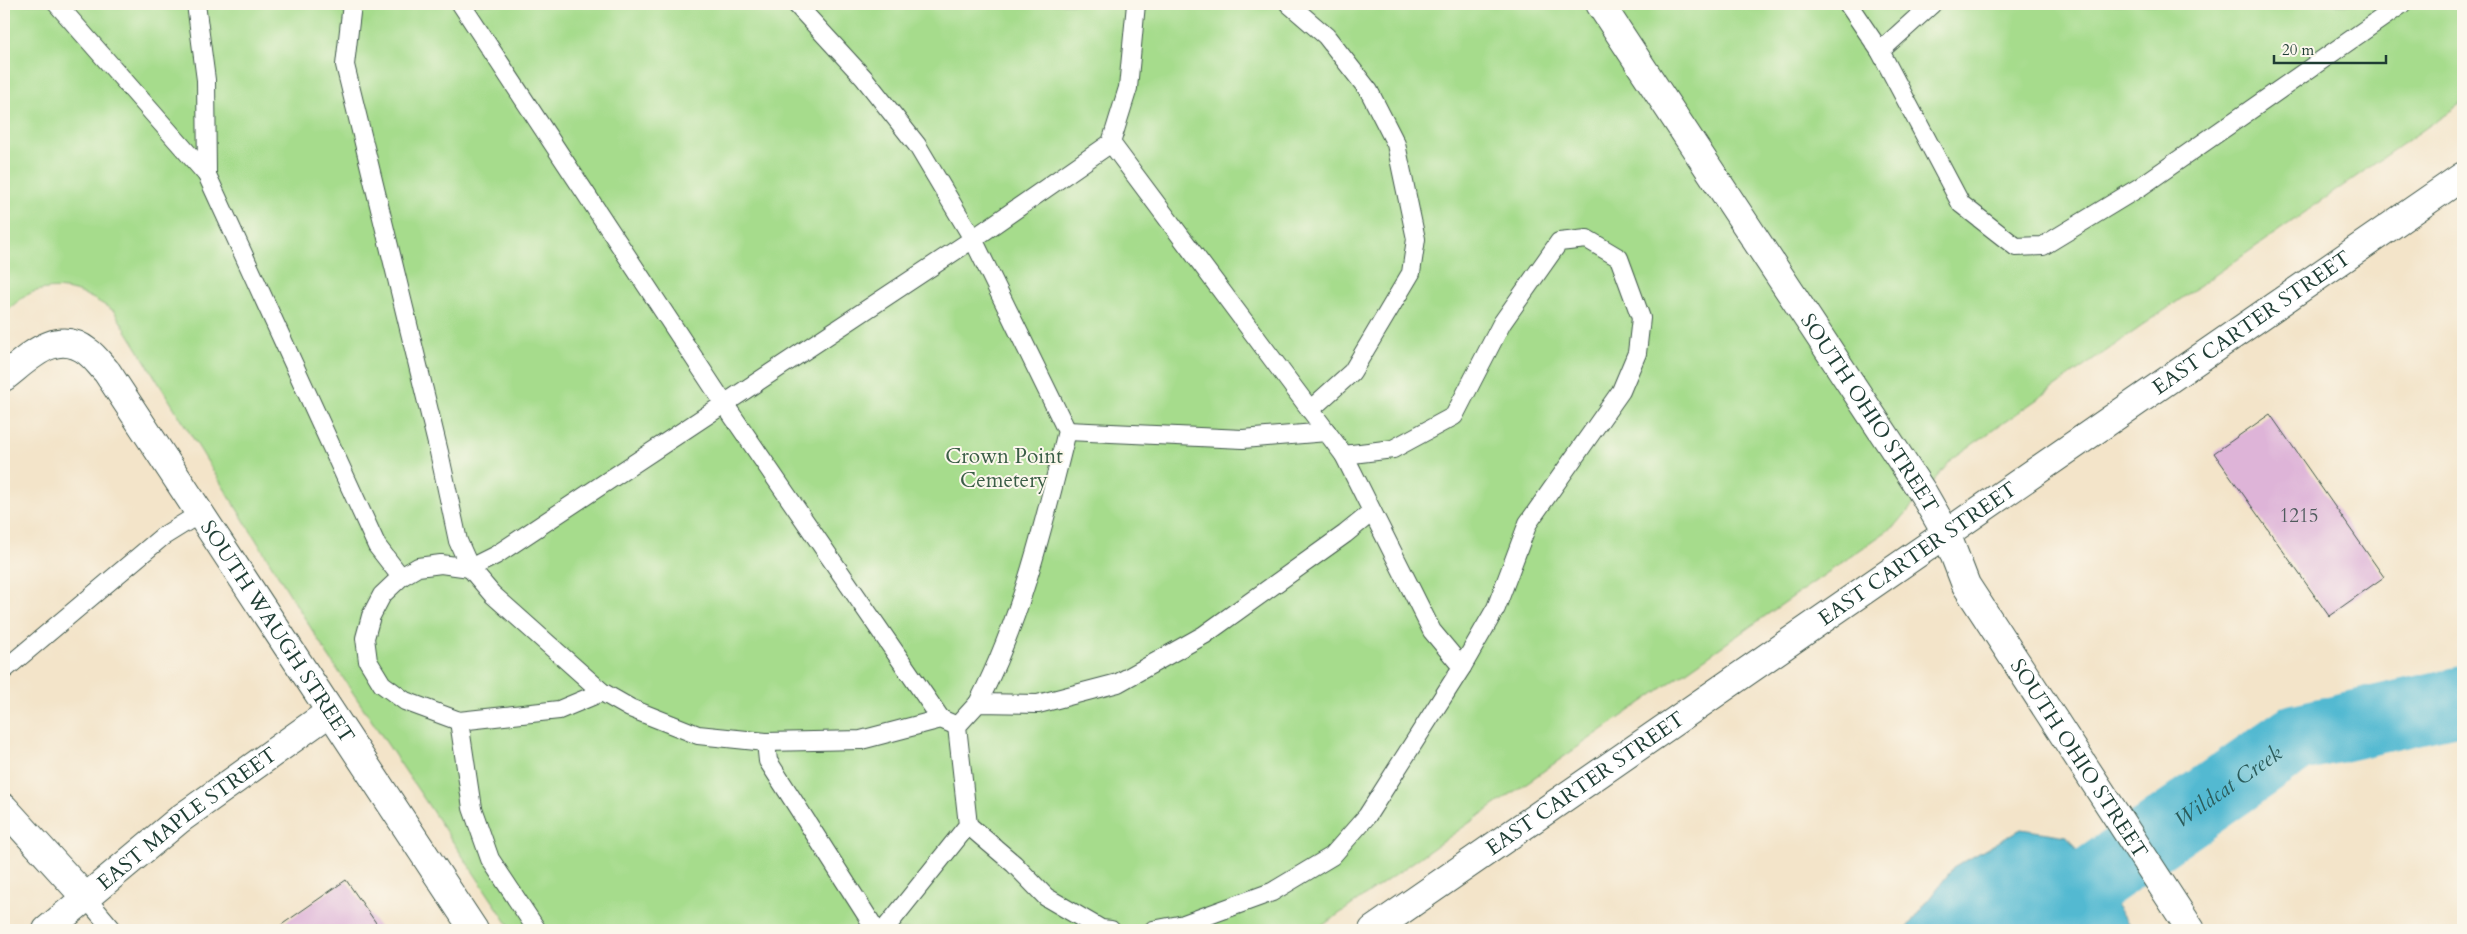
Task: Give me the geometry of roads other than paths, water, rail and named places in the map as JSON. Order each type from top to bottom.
[{"type":"street","name":"SOUTH OHIO STREET","points":[[1600,4],[1923,493],[1946,533],[1966,585],[2191,930]]},
{"type":"street","name":"EAST CARTER STREET","points":[[1373,930],[2463,176]]},
{"type":"street","name":"SOUTH WAUGH STREET","points":[[4,377],[46,344],[72,343],[88,352],[107,372],[474,930]]},
{"type":"street","name":"EAST MAPLE STREET","points":[[47,930],[180,819],[330,712]]},
{"type":"street","points":[[4,808],[86,898]]},
{"type":"lane","points":[[57,4],[207,175],[377,546],[400,577]]},
{"type":"lane","points":[[196,4],[206,80],[207,175]]},
{"type":"lane","points":[[352,4],[345,65],[437,442],[458,541],[470,568],[492,594],[602,692],[630,708],[698,735],[766,742],[861,740],[941,719]]},
{"type":"lane","points":[[461,4],[725,405],[941,719],[957,726]]},
{"type":"lane","points":[[796,4],[864,78],[918,145],[973,240],[1067,431],[1033,566],[997,666],[978,703],[957,726],[968,825],[1014,864],[1046,897],[1101,929],[1111,930]]},
{"type":"lane","points":[[602,692],[559,710],[460,721],[405,701],[382,684],[368,661],[365,638],[371,616],[382,595],[400,577],[418,567],[441,564],[470,568],[496,555],[973,240],[1111,143],[1128,88],[1136,4]]},
{"type":"lane","points":[[1289,4],[1326,36],[1370,91],[1396,144],[1416,239],[1411,273],[1352,372],[1310,410]]},
{"type":"lane","points":[[1848,4],[1880,51],[1961,204],[2016,247],[2044,246],[2140,187],[2402,4]]},
{"type":"lane","points":[[1880,51],[1932,4]]},
{"type":"lane","points":[[1111,143],[1344,455],[1432,631],[1462,667]]},
{"type":"lane","points":[[1153,930],[1184,924],[1272,892],[1332,856],[1367,816],[1462,667],[1496,608],[1528,523],[1621,392],[1637,353],[1641,318],[1619,258],[1587,239],[1559,242],[1502,323],[1454,416],[1393,448],[1344,455]]},
{"type":"lane","points":[[1067,431],[1242,439],[1327,432]]},
{"type":"lane","points":[[978,703],[1038,704],[1118,683],[1204,634],[1372,512]]},
{"type":"lane","points":[[4,670],[162,537],[199,514]]},
{"type":"lane","points":[[460,721],[472,808],[490,859],[537,930]]},
{"type":"lane","points":[[766,742],[768,761],[876,930]]},
{"type":"lane","points":[[884,930],[968,825]]},
{"type":"lane","points":[[86,898],[113,930]]},
{"type":"water","points":[[2021,829],[2067,836],[2133,930],[1905,930],[1953,868]]},
{"type":"waterway","name":"Wildcat Creek","points":[[2021,930],[2296,738],[2463,700]]},
{"type":"park label","name":"Crown Point Cemetery","points":[[1004,468]]}]
